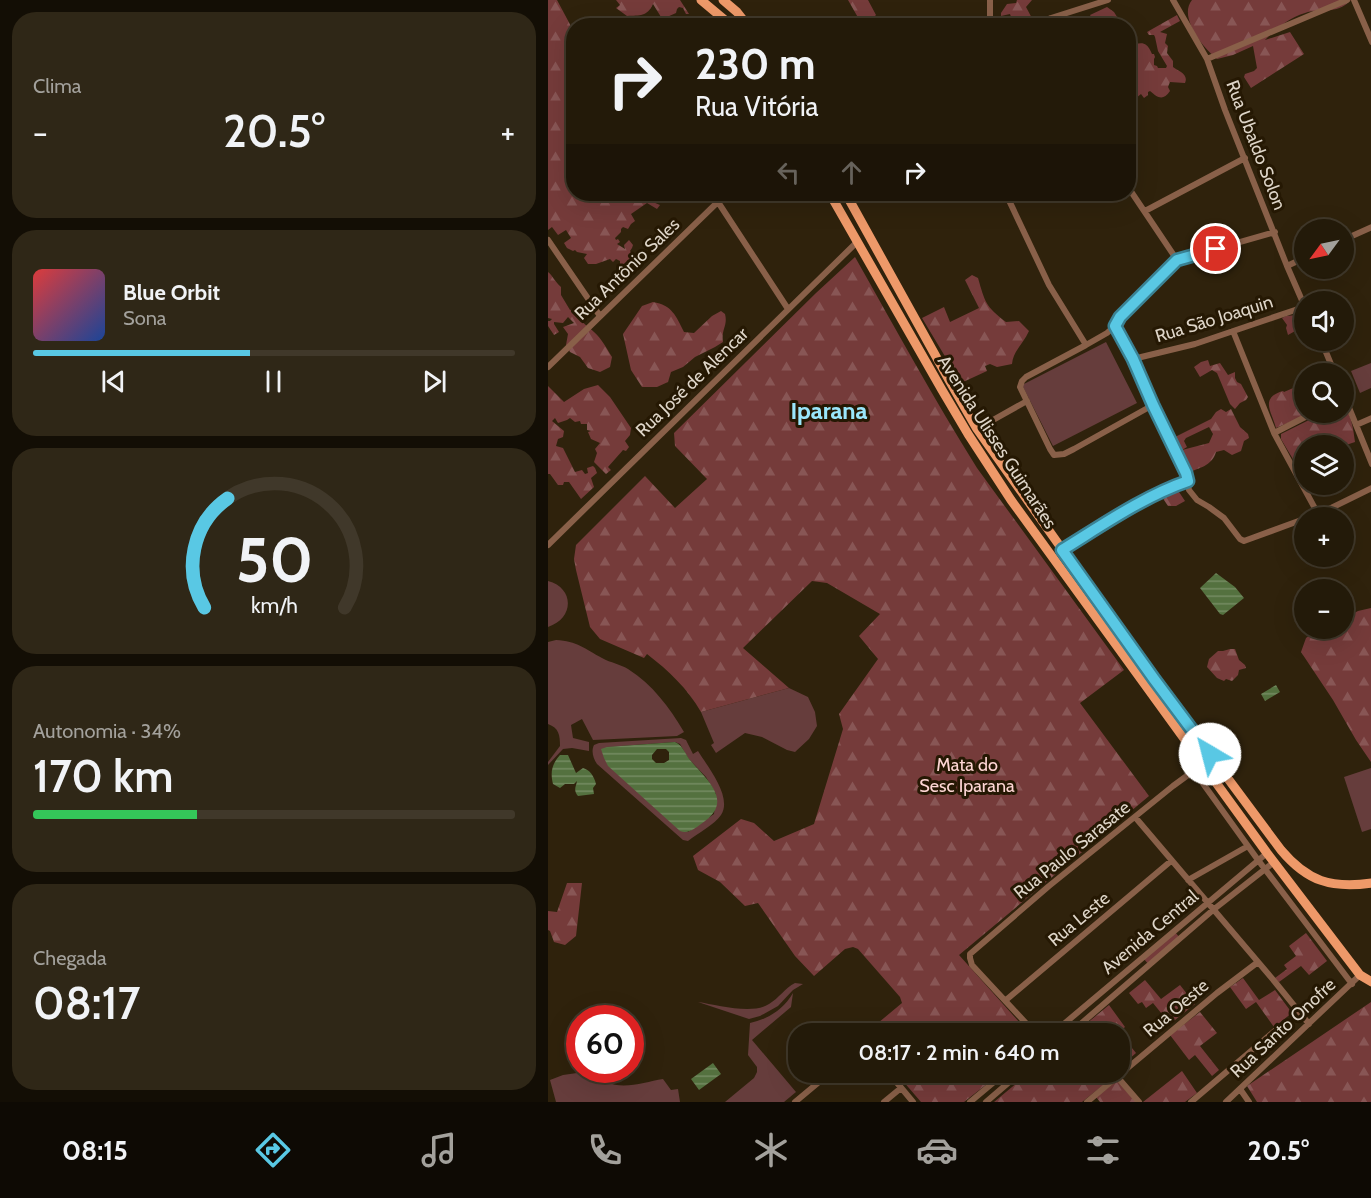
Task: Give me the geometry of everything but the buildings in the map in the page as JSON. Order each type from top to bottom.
[{"type":"main road","points":[[701,0],[722,18]]},
{"type":"main road","points":[[723,0],[742,18]]},
{"type":"main road","name":"Avenida Ulisses Guimarães","points":[[834,201],[968,434],[1011,500],[1267,853],[1372,989]]},
{"type":"main road","name":"Avenida Ulisses Guimarães","points":[[850,201],[977,429],[1154,679],[1281,850],[1293,864],[1314,878],[1332,884],[1372,883]]},
{"type":"main road","points":[[1241,817],[1251,810]]},
{"type":"street","points":[[990,0],[990,18]]},
{"type":"street","points":[[1083,0],[1086,8]]},
{"type":"street","points":[[1059,18],[1108,0]]},
{"type":"street","name":"Rua Ubaldo Solon","points":[[1173,0],[1207,59],[1298,291]]},
{"type":"street","points":[[1207,59],[1347,0]]},
{"type":"street","points":[[1354,0],[1372,42]]},
{"type":"street","points":[[1145,211],[1245,158]]},
{"type":"street","points":[[1136,198],[1177,260]]},
{"type":"street","points":[[1009,201],[1049,285],[1086,345]]},
{"type":"street","points":[[718,202],[788,309]]},
{"type":"street","name":"Rua Antônio Sales","points":[[548,367],[718,202]]},
{"type":"street","points":[[1354,235],[1372,227]]},
{"type":"street","points":[[1153,405],[1059,455],[1054,454],[1050,449],[1020,387],[1026,377],[1086,345],[1115,326],[1120,317],[1177,260],[1275,232]]},
{"type":"street","points":[[548,240],[600,316]]},
{"type":"street","name":"Rua José de Alencar","points":[[548,545],[857,242]]},
{"type":"street","points":[[1287,266],[1294,263]]},
{"type":"street","name":"Rua São Joaquin","points":[[1133,359],[1195,344],[1294,310]]},
{"type":"street","points":[[1115,326],[1133,359],[1186,473],[1189,490],[1197,500],[1224,518],[1244,541],[1294,522]]},
{"type":"street","points":[[1234,331],[1274,433],[1314,507]]},
{"type":"street","points":[[977,429],[1027,401]]},
{"type":"street","points":[[1356,425],[1372,418]]},
{"type":"street","points":[[1354,420],[1372,464]]},
{"type":"street","points":[[1274,433],[1294,423]]},
{"type":"street","points":[[1062,550],[1121,514],[1188,481]]},
{"type":"street","points":[[1333,507],[1372,488]]},
{"type":"street","name":"Rua Paulo Sarasate","points":[[1006,1000],[972,965],[970,956],[972,952],[1049,886],[1203,764]]},
{"type":"street","points":[[1194,771],[1352,984]]},
{"type":"street","points":[[1135,817],[1309,1024]]},
{"type":"street","points":[[1188,880],[1248,846]]},
{"type":"street","name":"Avenida Central","points":[[1065,1023],[1267,853]]},
{"type":"street","name":"Rua Leste","points":[[1006,1000],[1171,861]]},
{"type":"street","name":"Avenida Central","points":[[1086,1023],[1213,910],[1274,862]]},
{"type":"street","points":[[1176,929],[1182,937]]},
{"type":"street","name":"Rua Oeste","points":[[1130,1063],[1258,962]]},
{"type":"street","name":"Rua Santo Onofre","points":[[1226,1102],[1352,984],[1365,979]]},
{"type":"street","points":[[1006,1000],[1026,1023]]},
{"type":"street","points":[[1191,1102],[1277,1029]]},
{"type":"street","points":[[795,1102],[818,1083]]},
{"type":"street","points":[[897,1083],[913,1102]]},
{"type":"street","points":[[970,1102],[993,1083]]},
{"type":"street","points":[[986,1102],[1008,1083]]},
{"type":"street","name":"Rua Oeste","points":[[1087,1102],[1107,1083]]},
{"type":"street","points":[[1122,1083],[1139,1102]]},
{"type":"street","points":[[884,1102],[901,1088]]},
{"type":"street","points":[[1240,1089],[1249,1102]]},
{"type":"shaded area","points":[[1106,342],[1137,403],[1053,446],[1022,385]]},
{"type":"shaded area","points":[[1371,363],[1371,388],[1360,393],[1354,378],[1354,370]]},
{"type":"shaded area","points":[[1216,573],[1235,587],[1244,598],[1223,615],[1200,588]]},
{"type":"shaded area","points":[[548,581],[563,590],[568,604],[563,617],[548,627]]},
{"type":"shaded area","points":[[556,640],[580,646],[637,675],[660,697],[684,732],[677,736],[593,740],[582,719],[571,725],[573,738],[589,742],[589,751],[563,749],[548,765],[560,746],[558,732],[548,724],[548,642]]},
{"type":"shaded area","points":[[1276,685],[1280,692],[1265,701],[1261,694]]},
{"type":"shaded area","points":[[789,688],[808,697],[815,712],[817,726],[809,739],[795,752],[762,737],[745,733],[716,753],[711,745],[714,743],[701,712]]},
{"type":"shaded area","points":[[681,738],[686,740],[693,754],[698,751],[717,782],[724,800],[721,815],[710,826],[688,841],[683,840],[597,764],[593,750],[594,745]],"holes":[[[675,742],[680,744],[688,758],[706,777],[716,794],[714,814],[688,832],[607,747]]]},
{"type":"shaded area","points":[[678,743],[715,792],[716,808],[711,816],[696,828],[680,831],[608,766],[601,749]],"holes":[[[657,749],[666,749],[669,752],[669,760],[656,763],[652,755]]]},
{"type":"shaded area","points":[[560,755],[568,755],[576,773],[583,768],[588,770],[596,784],[593,788],[594,794],[578,796],[575,790],[577,781],[560,788],[553,784],[552,768]]},
{"type":"shaded area","points":[[1371,768],[1371,829],[1362,832],[1344,777]]},
{"type":"shaded area","points":[[795,983],[803,984],[793,990],[778,1006],[749,1019],[698,1002],[754,1009],[773,1002]]},
{"type":"shaded area","points":[[793,993],[791,1007],[752,1040],[796,1092],[784,1102],[725,1102],[754,1078],[757,1072],[757,1067],[748,1055],[750,1023],[763,1019],[785,1004]]},
{"type":"shaded area","points":[[713,1063],[721,1074],[699,1090],[691,1079]]},
{"type":"shaded area","points":[[566,1075],[566,1083],[634,1085],[663,1079],[671,1090],[678,1089],[680,1102],[556,1102],[550,1080]]},
{"type":"green space","points":[[548,0],[557,0],[567,18],[566,201],[650,201],[660,205],[657,209],[647,203],[631,214],[635,221],[628,229],[623,227],[615,238],[620,242],[617,244],[625,249],[624,245],[629,240],[633,245],[630,251],[635,258],[630,261],[632,264],[629,266],[620,266],[620,261],[616,259],[613,262],[610,259],[588,264],[584,258],[587,254],[567,248],[564,243],[571,238],[566,230],[558,235],[552,227],[548,230]]},
{"type":"green space","points":[[616,0],[680,0],[689,14],[679,7],[676,13],[661,17],[653,4],[646,13],[627,16],[616,8],[620,5]]},
{"type":"green space","points":[[848,0],[868,0],[876,15],[873,18],[858,18]]},
{"type":"green space","points":[[1017,0],[1032,0],[1026,7],[1032,18],[1011,18],[1010,14],[1001,16],[1007,4],[1016,3]]},
{"type":"green space","points":[[1192,0],[1351,0],[1334,10],[1311,11],[1299,15],[1274,32],[1265,40],[1290,32],[1304,54],[1251,88],[1244,77],[1245,74],[1257,68],[1253,46],[1217,59],[1199,40],[1190,23],[1188,7]]},
{"type":"green space","points":[[1107,7],[1118,18],[1092,18],[1090,15]]},
{"type":"green space","points":[[1177,15],[1180,21],[1160,32],[1167,34],[1165,43],[1168,46],[1167,53],[1173,61],[1173,67],[1186,77],[1186,80],[1185,83],[1170,82],[1168,87],[1170,91],[1163,97],[1158,97],[1150,91],[1144,98],[1141,94],[1136,98],[1136,44],[1143,43],[1149,48],[1155,57],[1154,65],[1158,68],[1167,66],[1158,51],[1154,35],[1149,35],[1147,32]]},
{"type":"green space","name":"Mata do Sesc Iparana","points":[[855,257],[977,468],[1124,670],[1080,703],[1149,796],[959,955],[1020,1023],[878,1023],[902,1003],[900,997],[858,949],[853,947],[845,949],[814,976],[795,956],[758,903],[745,906],[720,882],[698,870],[693,856],[741,819],[754,823],[774,841],[814,824],[843,729],[839,714],[878,659],[859,636],[880,614],[827,583],[812,581],[743,648],[789,688],[701,712],[677,680],[647,654],[644,658],[600,639],[590,627],[574,559],[576,545],[645,476],[675,508],[707,479],[675,446],[674,433]]},
{"type":"green space","points":[[548,272],[561,287],[561,295],[570,310],[576,309],[580,318],[604,344],[612,357],[610,367],[600,372],[588,368],[580,357],[570,352],[566,345],[568,334],[563,327],[574,323],[568,317],[563,323],[554,322],[559,332],[554,335],[548,326],[548,321],[552,319],[548,318]]},
{"type":"green space","points":[[972,275],[978,278],[984,298],[994,312],[1006,322],[1019,321],[1029,331],[1014,355],[1012,364],[997,367],[990,364],[985,366],[987,371],[961,383],[922,318],[944,307],[950,322],[979,308],[965,280]]},
{"type":"green space","points":[[653,302],[669,309],[676,316],[684,332],[694,333],[712,316],[721,311],[725,314],[726,322],[723,342],[671,372],[668,382],[657,387],[642,387],[631,370],[623,334],[642,306]]},
{"type":"green space","points":[[1294,315],[1294,332],[1288,335],[1287,325],[1282,318]]},
{"type":"green space","points":[[1208,360],[1210,366],[1220,363],[1228,375],[1235,372],[1237,382],[1241,384],[1248,397],[1235,409],[1230,404],[1217,373],[1212,370],[1200,377],[1194,367]]},
{"type":"green space","points":[[598,385],[610,397],[631,428],[630,435],[625,441],[629,447],[626,451],[623,450],[608,467],[611,470],[606,474],[594,462],[597,453],[595,449],[600,443],[591,439],[588,432],[591,431],[587,430],[587,424],[581,424],[580,421],[575,422],[570,418],[558,423],[555,418],[552,421],[564,431],[563,437],[558,439],[556,446],[563,448],[575,472],[582,470],[585,474],[588,473],[587,468],[593,466],[597,473],[591,478],[594,487],[581,499],[569,482],[558,485],[548,474],[548,386],[564,402],[584,389]]},
{"type":"green space","points":[[1294,388],[1294,420],[1276,428],[1269,402],[1271,397]]},
{"type":"green space","points":[[1221,409],[1226,412],[1231,409],[1240,427],[1249,438],[1244,441],[1241,451],[1232,455],[1224,450],[1216,452],[1208,463],[1187,473],[1174,440],[1175,437],[1211,419]],"holes":[[[1209,427],[1213,434],[1209,443],[1182,450],[1187,447],[1184,441],[1186,438]]]},
{"type":"green space","points":[[1303,423],[1352,423],[1353,427],[1355,442],[1354,435],[1294,435],[1294,461],[1281,439],[1281,434]]},
{"type":"green space","points":[[1168,489],[1179,492],[1185,501],[1176,506],[1168,506],[1160,494]]},
{"type":"green space","points":[[1372,608],[1371,762],[1301,652],[1306,639],[1354,639],[1354,613]]},
{"type":"green space","points":[[1235,649],[1239,660],[1246,668],[1239,670],[1238,675],[1232,681],[1226,679],[1224,681],[1217,678],[1207,667],[1209,659],[1218,651]]},
{"type":"green space","points":[[567,883],[582,883],[576,936],[565,945],[554,942],[548,930],[548,911],[557,912]]},
{"type":"green space","points":[[1175,932],[1180,938],[1149,965],[1144,959]]},
{"type":"green space","points":[[1306,933],[1327,961],[1309,975],[1301,966],[1279,982],[1275,978],[1287,969],[1284,965],[1296,956],[1289,946]]},
{"type":"green space","points":[[1243,978],[1259,1000],[1275,990],[1292,1013],[1274,1027],[1256,1002],[1246,1009],[1230,987]]},
{"type":"green space","points":[[1145,980],[1161,999],[1180,985],[1195,1004],[1170,1024],[1153,1003],[1146,1008],[1142,1002],[1138,1004],[1129,993]]},
{"type":"green space","points":[[1371,1002],[1371,1102],[1257,1102],[1247,1086]]},
{"type":"green space","points":[[1109,1005],[1122,1023],[1087,1023]]},
{"type":"green space","points":[[1200,1012],[1217,1033],[1200,1046],[1219,1070],[1212,1076],[1195,1055],[1189,1060],[1170,1035]]},
{"type":"green space","points":[[1130,1046],[1136,1053],[1130,1058]]},
{"type":"green space","points":[[1182,1071],[1197,1093],[1185,1102],[1143,1102]]},
{"type":"green space","points":[[905,1083],[988,1083],[964,1102],[921,1102]]},
{"type":"green space","points":[[1017,1083],[1106,1083],[1082,1102],[994,1102]]},
{"type":"green space","points":[[1114,1083],[1119,1083],[1136,1102],[1100,1102],[1096,1097]]},
{"type":"district","name":"Iparana","points":[[829,410]]},
{"type":"route","points":[[1210,754],[1062,550],[1121,514],[1188,481],[1133,359],[1115,326],[1120,317],[1177,260],[1216,249]]}]
